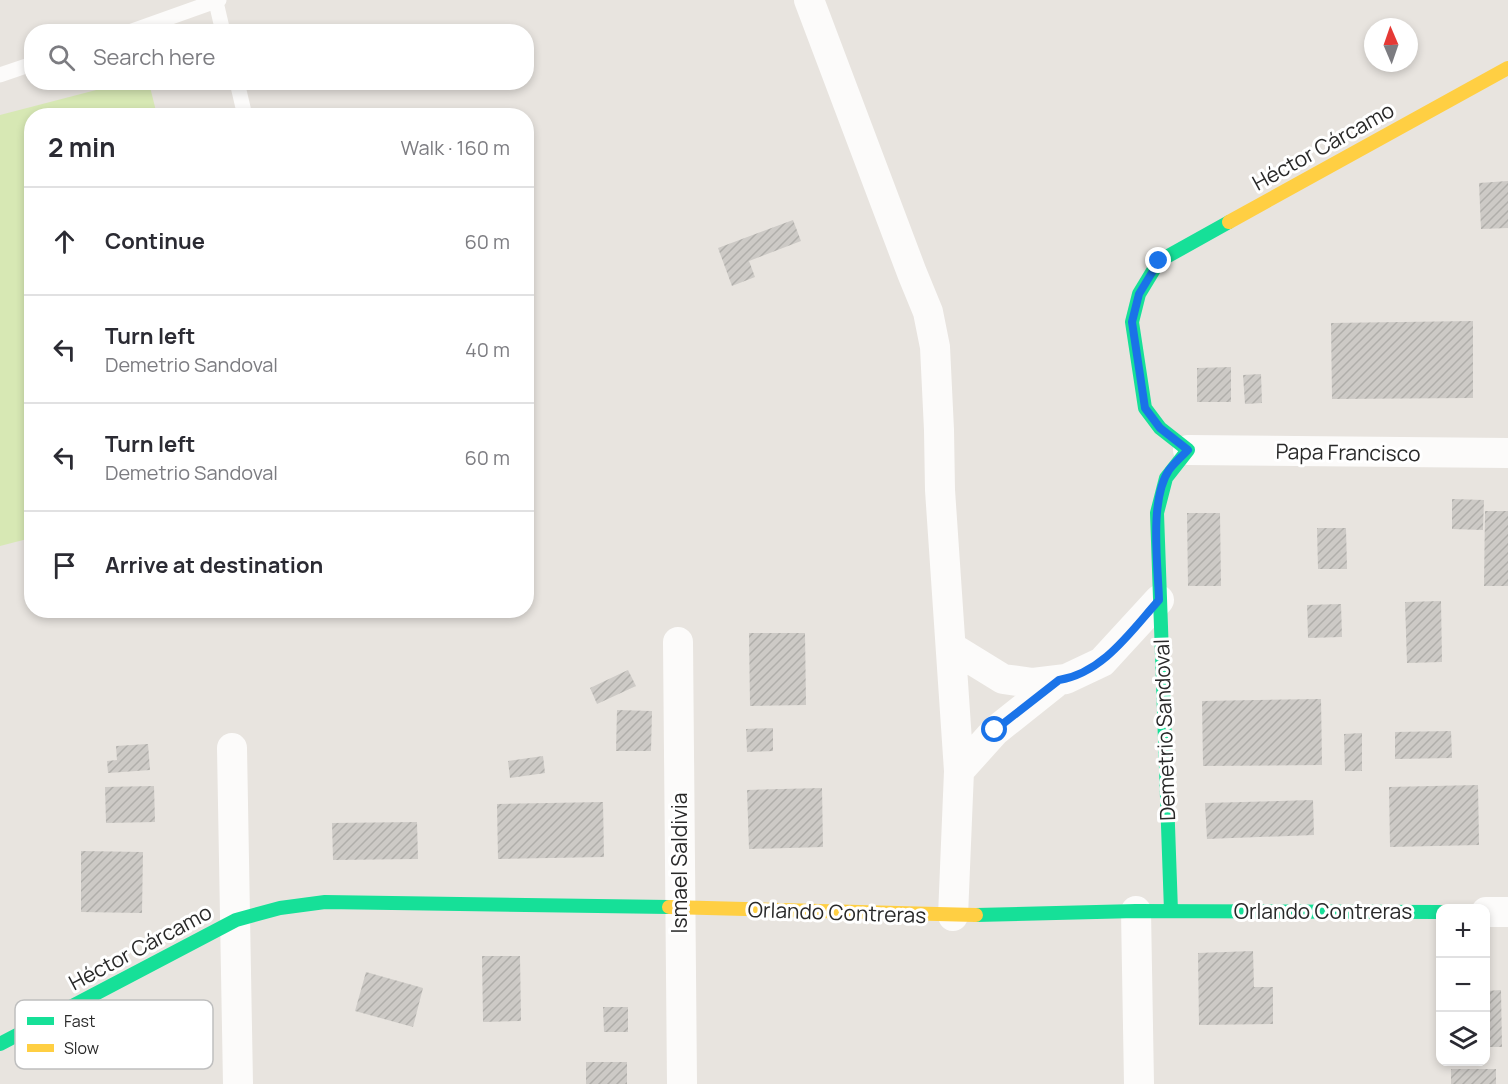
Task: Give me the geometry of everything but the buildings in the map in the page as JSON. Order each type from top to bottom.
[{"type":"street","points":[[809,0],[928,312],[934,347],[940,490],[959,771],[953,916]]},
{"type":"street","name":"Héctor Cárcamo","points":[[1188,450],[1160,428],[1145,408],[1132,322],[1139,294],[1159,261],[1508,68]]},
{"type":"street","name":"Papa Francisco","points":[[1188,450],[1508,453]]},
{"type":"street","name":"Demetrio Sandoval","points":[[1171,911],[1157,513],[1160,491],[1168,471],[1188,450]]},
{"type":"street","points":[[951,647],[1003,679],[1033,683],[1066,679],[1102,662],[1159,600]]},
{"type":"street","name":"Ismael Saldivia","points":[[678,642],[682,1084]]},
{"type":"street","points":[[959,771],[995,730],[1059,680]]},
{"type":"street","points":[[232,748],[238,1084]]},
{"type":"street","name":"Orlando Contreras","points":[[236,920],[280,908],[325,902],[680,907],[953,916],[1136,911],[1436,912]]},
{"type":"street","points":[[1136,911],[1139,1084]]},
{"type":"street","points":[[1490,912],[1508,912]]},
{"type":"street","name":"Héctor Cárcamo","points":[[84,1000],[236,920]]},
{"type":"street","name":"Héctor Cárcamo","points":[[0,1044],[15,1036]]},
{"type":"lane","points":[[152,24],[217,1],[221,24]]},
{"type":"lane","points":[[0,75],[24,67]]},
{"type":"lane","points":[[239,90],[243,108]]},
{"type":"green space","points":[[96,90],[151,90],[155,108],[27,108]]},
{"type":"green space","points":[[24,109],[24,540],[0,546],[0,115]]},
{"type":"traffic: fast","points":[[1171,911],[1157,513],[1166,478],[1188,450],[1160,428],[1145,408],[1132,322],[1139,294],[1159,261],[1229,222]]},
{"type":"traffic: fast","points":[[84,1000],[236,920],[280,908],[325,902],[669,907]]},
{"type":"traffic: fast","points":[[976,915],[1136,911],[1436,912]]},
{"type":"traffic: fast","points":[[0,1044],[15,1036]]},
{"type":"traffic: slow","points":[[1229,222],[1508,68]]},
{"type":"traffic: slow","points":[[669,907],[976,915]]},
{"type":"route","points":[[995,730],[1059,680],[1102,662],[1159,600],[1157,513],[1160,491],[1168,471],[1188,450],[1160,428],[1145,408],[1132,322],[1139,294],[1159,261]]}]
